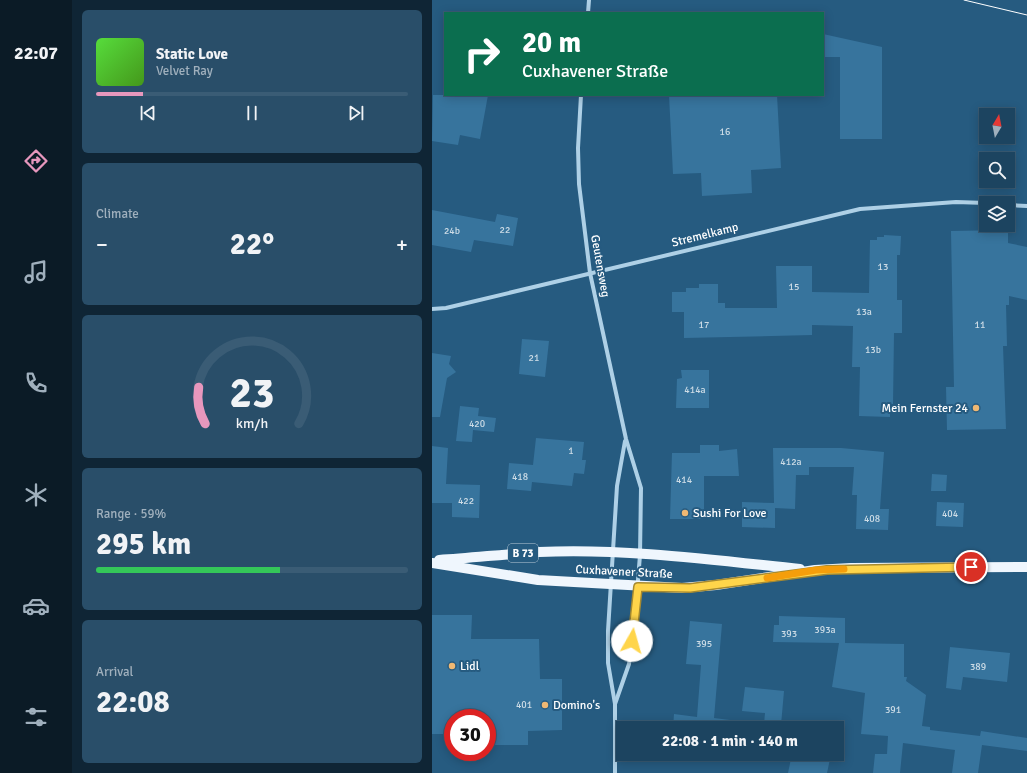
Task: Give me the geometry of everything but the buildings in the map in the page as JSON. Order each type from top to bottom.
[{"type":"main road","name":"Cuxhavener Straße","points":[[432,562],[539,552],[614,553],[816,570]]},
{"type":"main road","name":"Cuxhavener Straße","points":[[432,562],[538,580],[638,587],[690,588],[816,570],[851,568],[1027,567]]},
{"type":"street","points":[[588,12],[589,0]]},
{"type":"street","name":"Geutensweg","points":[[581,96],[578,148],[579,184],[590,273],[626,439],[641,488],[638,587],[629,664],[615,704]]},
{"type":"street","name":"Stremelkamp","points":[[432,309],[446,308],[860,208],[956,202],[979,204]]},
{"type":"street","points":[[1015,205],[1027,206]]},
{"type":"street","name":"Geutensweg","points":[[615,704],[608,663],[617,486],[626,439]]},
{"type":"street","points":[[615,704],[615,773]]},
{"type":"tram line","points":[[964,0],[1027,15]]},
{"type":"slow traffic","points":[[767,578],[816,570],[844,569]]},
{"type":"place","name":"Mein Fernster 24","points":[[976,408]]},
{"type":"place","name":"Sushi For Love","points":[[685,513]]},
{"type":"place","name":"Lidl","points":[[452,666]]},
{"type":"place","name":"Domino's","points":[[545,705]]},
{"type":"route","points":[[632,641],[638,587],[690,588],[816,570],[851,568],[971,567]]}]
